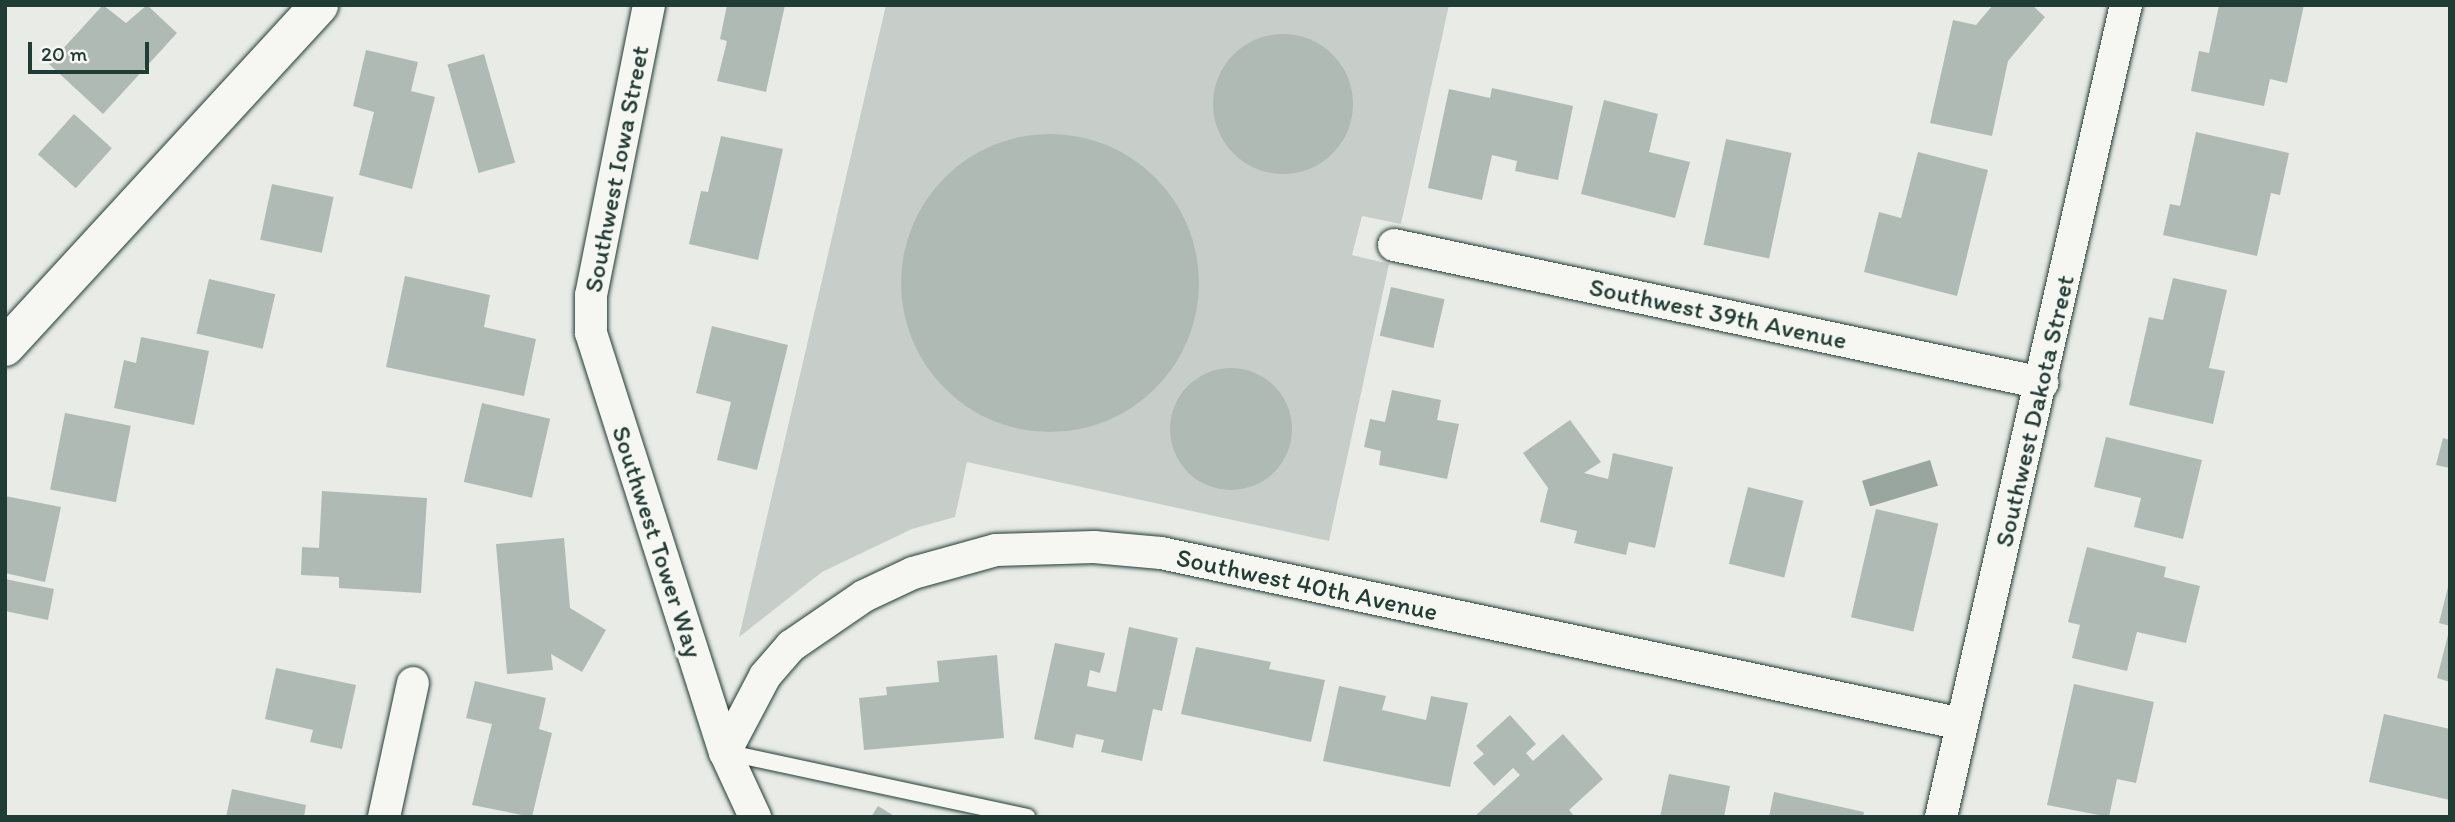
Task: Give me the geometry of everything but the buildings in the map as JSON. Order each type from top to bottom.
[{"type":"street","points":[[5,347],[319,5]]},
{"type":"street","name":"Southwest Iowa Street","points":[[591,333],[591,295],[649,5]]},
{"type":"street","name":"Southwest Dakota Street","points":[[1941,817],[2126,5]]},
{"type":"street","name":"Southwest 39th Avenue","points":[[1394,245],[2042,383]]},
{"type":"street","name":"Southwest Tower Way","points":[[591,333],[725,752],[755,817]]},
{"type":"street","name":"Southwest 40th Avenue","points":[[725,752],[765,676],[782,656],[864,596],[913,573],[996,550],[1094,547],[1161,553],[1962,724]]},
{"type":"street","points":[[384,817],[413,683]]},
{"type":"lane","points":[[725,752],[1027,817]]},
{"type":"shaded area","points":[[886,5],[1449,5],[1401,224],[1362,216],[1352,255],[1389,264],[1329,541],[967,462],[955,517],[912,529],[822,572],[739,637]]},
{"type":"shaded area","points":[[1930,460],[1938,486],[1870,507],[1862,481]]}]
